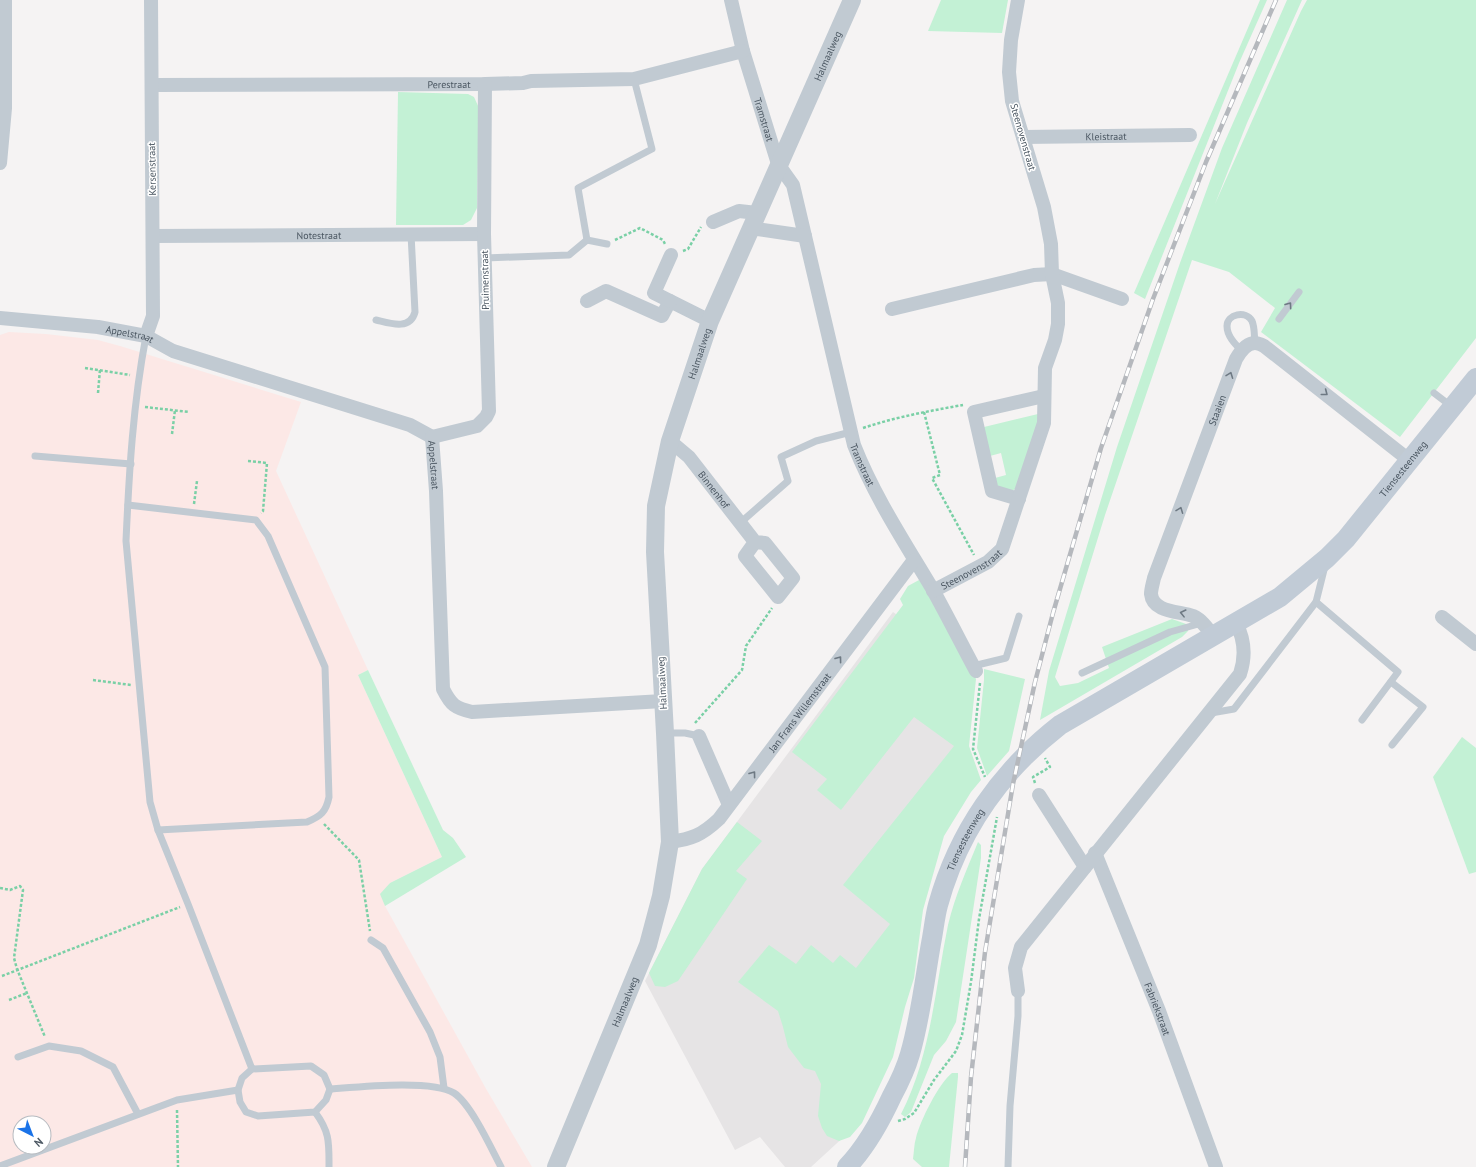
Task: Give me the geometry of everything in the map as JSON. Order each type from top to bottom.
[{"type":"main road","name":"Tiensesteenweg","points":[[846,1167],[855,1158],[875,1131],[898,1084],[909,1055],[915,1032],[938,906],[944,885],[964,838],[993,791],[1009,772],[1048,735],[1073,717],[1208,630],[1236,623],[1280,597],[1328,558],[1346,539],[1476,378]]},
{"type":"street","points":[[0,163],[5,108],[5,0]]},
{"type":"street","name":"Kersenstraat","points":[[146,336],[153,316],[151,0]]},
{"type":"street","name":"Tramstraat","points":[[730,0],[743,51],[778,164],[793,184],[854,445],[864,469],[975,669]]},
{"type":"street","name":"Halmaalweg","points":[[556,1167],[648,945],[661,896],[670,842],[655,552],[656,506],[670,440],[710,321],[778,164],[852,0]]},
{"type":"street","name":"Steenovenstraat","points":[[933,591],[988,562],[1002,549],[1044,423],[1045,368],[1055,340],[1058,324],[1058,303],[1052,274],[1051,244],[1044,207],[1012,101],[1009,72],[1010,40],[1018,0]]},
{"type":"street","name":"Perestraat","points":[[152,85],[485,84],[523,83],[531,81],[634,79],[743,51]]},
{"type":"street","name":"Pruimenstraat","points":[[432,437],[477,426],[486,417],[488,411],[484,234],[485,84]]},
{"type":"street","name":"Kleistraat","points":[[1022,137],[1190,135]]},
{"type":"street","points":[[713,222],[739,211],[754,221],[805,236]]},
{"type":"street","name":"Notestraat","points":[[153,236],[484,234]]},
{"type":"street","points":[[671,255],[654,293],[710,321]]},
{"type":"street","points":[[892,309],[1034,275],[1052,274],[1122,299]]},
{"type":"street","points":[[587,301],[606,291],[662,316],[670,301]]},
{"type":"street","name":"Appelstraat","points":[[0,318],[98,327],[146,336],[173,351],[410,425],[432,437],[436,491],[443,690],[449,701],[460,710],[472,712],[663,701]]},
{"type":"street","points":[[1241,350],[1255,343],[1264,346],[1409,460]]},
{"type":"street","name":"Staaien","points":[[1208,630],[1194,616],[1158,606],[1152,600],[1151,593],[1156,571],[1233,366],[1241,350]]},
{"type":"street","points":[[1019,499],[992,491],[974,412],[1044,396]]},
{"type":"street","name":"Binnenhof","points":[[670,440],[689,457],[754,542],[765,543],[793,578],[778,597]]},
{"type":"street","points":[[754,542],[745,556],[778,597]]},
{"type":"street","name":"Jan Frans Willemstraat","points":[[670,842],[693,838],[702,834],[718,819],[914,560]]},
{"type":"street","points":[[1442,616],[1476,644]]},
{"type":"street","points":[[1018,991],[1015,968],[1022,947],[1095,853],[1240,674],[1244,663],[1242,635],[1236,623]]},
{"type":"street","points":[[699,736],[729,805]]},
{"type":"street","points":[[1039,795],[1084,867]]},
{"type":"street","name":"Fabriekstraat","points":[[1095,853],[1159,1010],[1216,1167]]},
{"type":"lane","points":[[587,240],[578,188],[652,149],[634,79]]},
{"type":"lane","points":[[376,320],[398,324],[408,322],[413,318],[415,312],[411,234]]},
{"type":"lane","points":[[587,240],[607,244]]},
{"type":"lane","points":[[485,258],[569,255],[587,240]]},
{"type":"lane","points":[[1279,319],[1299,292]]},
{"type":"lane","points":[[1241,350],[1228,333],[1227,325],[1230,318],[1238,314],[1246,315],[1251,320],[1255,343]]},
{"type":"lane","points":[[146,336],[139,376],[136,406],[126,541],[150,802],[158,830],[252,1069]]},
{"type":"lane","points":[[1434,393],[1452,408]]},
{"type":"lane","points":[[740,523],[788,481],[781,457],[816,441],[851,432]]},
{"type":"lane","points":[[35,456],[131,464]]},
{"type":"lane","points":[[128,505],[256,520],[268,536],[324,667],[329,797],[327,808],[318,818],[307,822],[158,830]]},
{"type":"lane","name":"Tiensesteenweg","points":[[1207,714],[1234,709],[1316,602],[1328,558]]},
{"type":"lane","points":[[1316,602],[1398,672],[1362,720]]},
{"type":"lane","points":[[975,669],[1006,658],[1019,616]]},
{"type":"lane","points":[[1082,673],[1170,632],[1208,630]]},
{"type":"lane","points":[[1391,682],[1423,708],[1392,745]]},
{"type":"lane","points":[[665,733],[685,733],[699,736]]},
{"type":"lane","points":[[371,940],[383,948],[430,1032],[440,1057],[444,1088]]},
{"type":"lane","points":[[1008,1167],[1010,1106],[1018,1016],[1018,991]]},
{"type":"lane","points":[[18,1057],[49,1046],[80,1051],[113,1067],[138,1114]]},
{"type":"lane","points":[[311,1066],[324,1075],[330,1089],[326,1100],[315,1112],[258,1116],[246,1112],[240,1102],[238,1090],[242,1078],[252,1069],[311,1066]]},
{"type":"lane","points":[[330,1089],[424,1085],[444,1088],[454,1093],[470,1110],[501,1167]]},
{"type":"lane","points":[[0,1166],[12,1164],[176,1100],[238,1090]]},
{"type":"lane","points":[[315,1112],[324,1124],[329,1138],[329,1167]]},
{"type":"path","points":[[607,244],[640,228],[663,240],[671,255],[688,249],[700,228],[706,223],[713,222]]},
{"type":"path","points":[[85,368],[100,369],[139,376]]},
{"type":"path","points":[[98,393],[100,369]]},
{"type":"path","points":[[851,432],[884,421],[966,404],[974,412]]},
{"type":"path","points":[[136,406],[189,412]]},
{"type":"path","points":[[172,434],[174,410]]},
{"type":"path","points":[[924,412],[940,475],[932,478],[980,566]]},
{"type":"path","points":[[248,461],[267,463],[263,511],[256,520]]},
{"type":"path","points":[[193,513],[197,481]]},
{"type":"path","points":[[685,733],[742,670],[746,646],[770,612],[778,597]]},
{"type":"path","points":[[975,669],[980,679],[980,688],[973,749],[985,778]]},
{"type":"path","points":[[93,680],[139,686]]},
{"type":"path","points":[[1033,777],[1050,767],[1044,757]]},
{"type":"path","points":[[882,1117],[896,1121],[914,1113],[934,1080],[956,1051],[962,1035],[971,982],[979,919],[998,813]]},
{"type":"path","points":[[318,818],[359,860],[371,940]]},
{"type":"path","points":[[0,888],[10,890],[20,886],[23,890],[14,958],[17,969],[49,1046]]},
{"type":"path","points":[[2,976],[188,904]]},
{"type":"path","points":[[9,1000],[27,993]]},
{"type":"path","points":[[176,1100],[178,1167]]},
{"type":"shaded area","points":[[9,332],[46,334],[98,340],[301,402],[276,471],[368,670],[358,675],[442,857],[390,883],[381,894],[385,906],[485,1087],[532,1167],[0,1167],[0,335]]},
{"type":"shaded area","points":[[893,612],[925,635],[973,681],[848,1133],[811,1167],[785,1167],[760,1137],[735,1150],[645,981],[702,869]]},
{"type":"green space","points":[[941,0],[1008,0],[1002,33],[928,31]]},
{"type":"green space","points":[[1260,0],[1267,0],[1239,63],[1145,299],[1134,293]]},
{"type":"green space","points":[[1287,0],[1302,0],[1247,123],[1215,204],[1307,0],[1476,0],[1476,338],[1400,437],[1261,332],[1275,308],[1229,272],[1192,260],[1105,515],[1055,677],[1060,686],[1078,683],[1109,668],[1102,647],[1172,619],[1189,625],[1188,631],[1182,637],[1040,720],[1049,671],[1117,447],[1180,263],[1222,148]]},
{"type":"green space","points":[[398,92],[468,94],[474,97],[479,108],[477,208],[471,220],[463,225],[396,225]]},
{"type":"green space","points":[[1038,414],[1040,423],[1020,485],[1011,492],[998,488],[995,478],[1006,475],[1001,453],[990,456],[984,427]]},
{"type":"green space","points":[[919,580],[925,585],[976,679],[969,746],[981,780],[971,792],[944,836],[923,910],[914,978],[905,1007],[893,1057],[862,1123],[850,1137],[839,1141],[827,1136],[822,1128],[818,1116],[821,1084],[815,1071],[804,1068],[788,1047],[778,1011],[738,982],[769,945],[796,964],[811,945],[833,963],[840,955],[856,968],[890,924],[843,885],[954,746],[914,717],[841,810],[817,790],[827,779],[792,752],[903,605],[900,599],[908,586]]},
{"type":"green space","points":[[984,669],[1025,679],[1009,751],[987,776],[977,748]]},
{"type":"green space","points":[[368,670],[443,830],[453,838],[466,857],[385,906],[380,894],[390,883],[442,857],[358,675]]},
{"type":"green space","points":[[1462,737],[1476,748],[1476,872],[1469,874],[1433,777]]},
{"type":"green space","points":[[737,822],[762,841],[736,871],[747,879],[678,981],[665,987],[655,986],[649,973],[702,869]]},
{"type":"green space","points":[[978,842],[981,845],[981,858],[956,1022],[946,1041],[934,1055],[911,1112],[905,1117],[901,1114],[911,1092],[926,1045],[948,925],[954,904]]},
{"type":"green space","points":[[952,1073],[958,1073],[958,1077],[949,1167],[922,1167],[913,1159],[918,1131],[936,1093]]},
{"type":"railway","points":[[965,1167],[971,1077],[985,952],[1013,784],[1035,682],[1053,613],[1101,448],[1153,299],[1206,162],[1276,0]]}]
